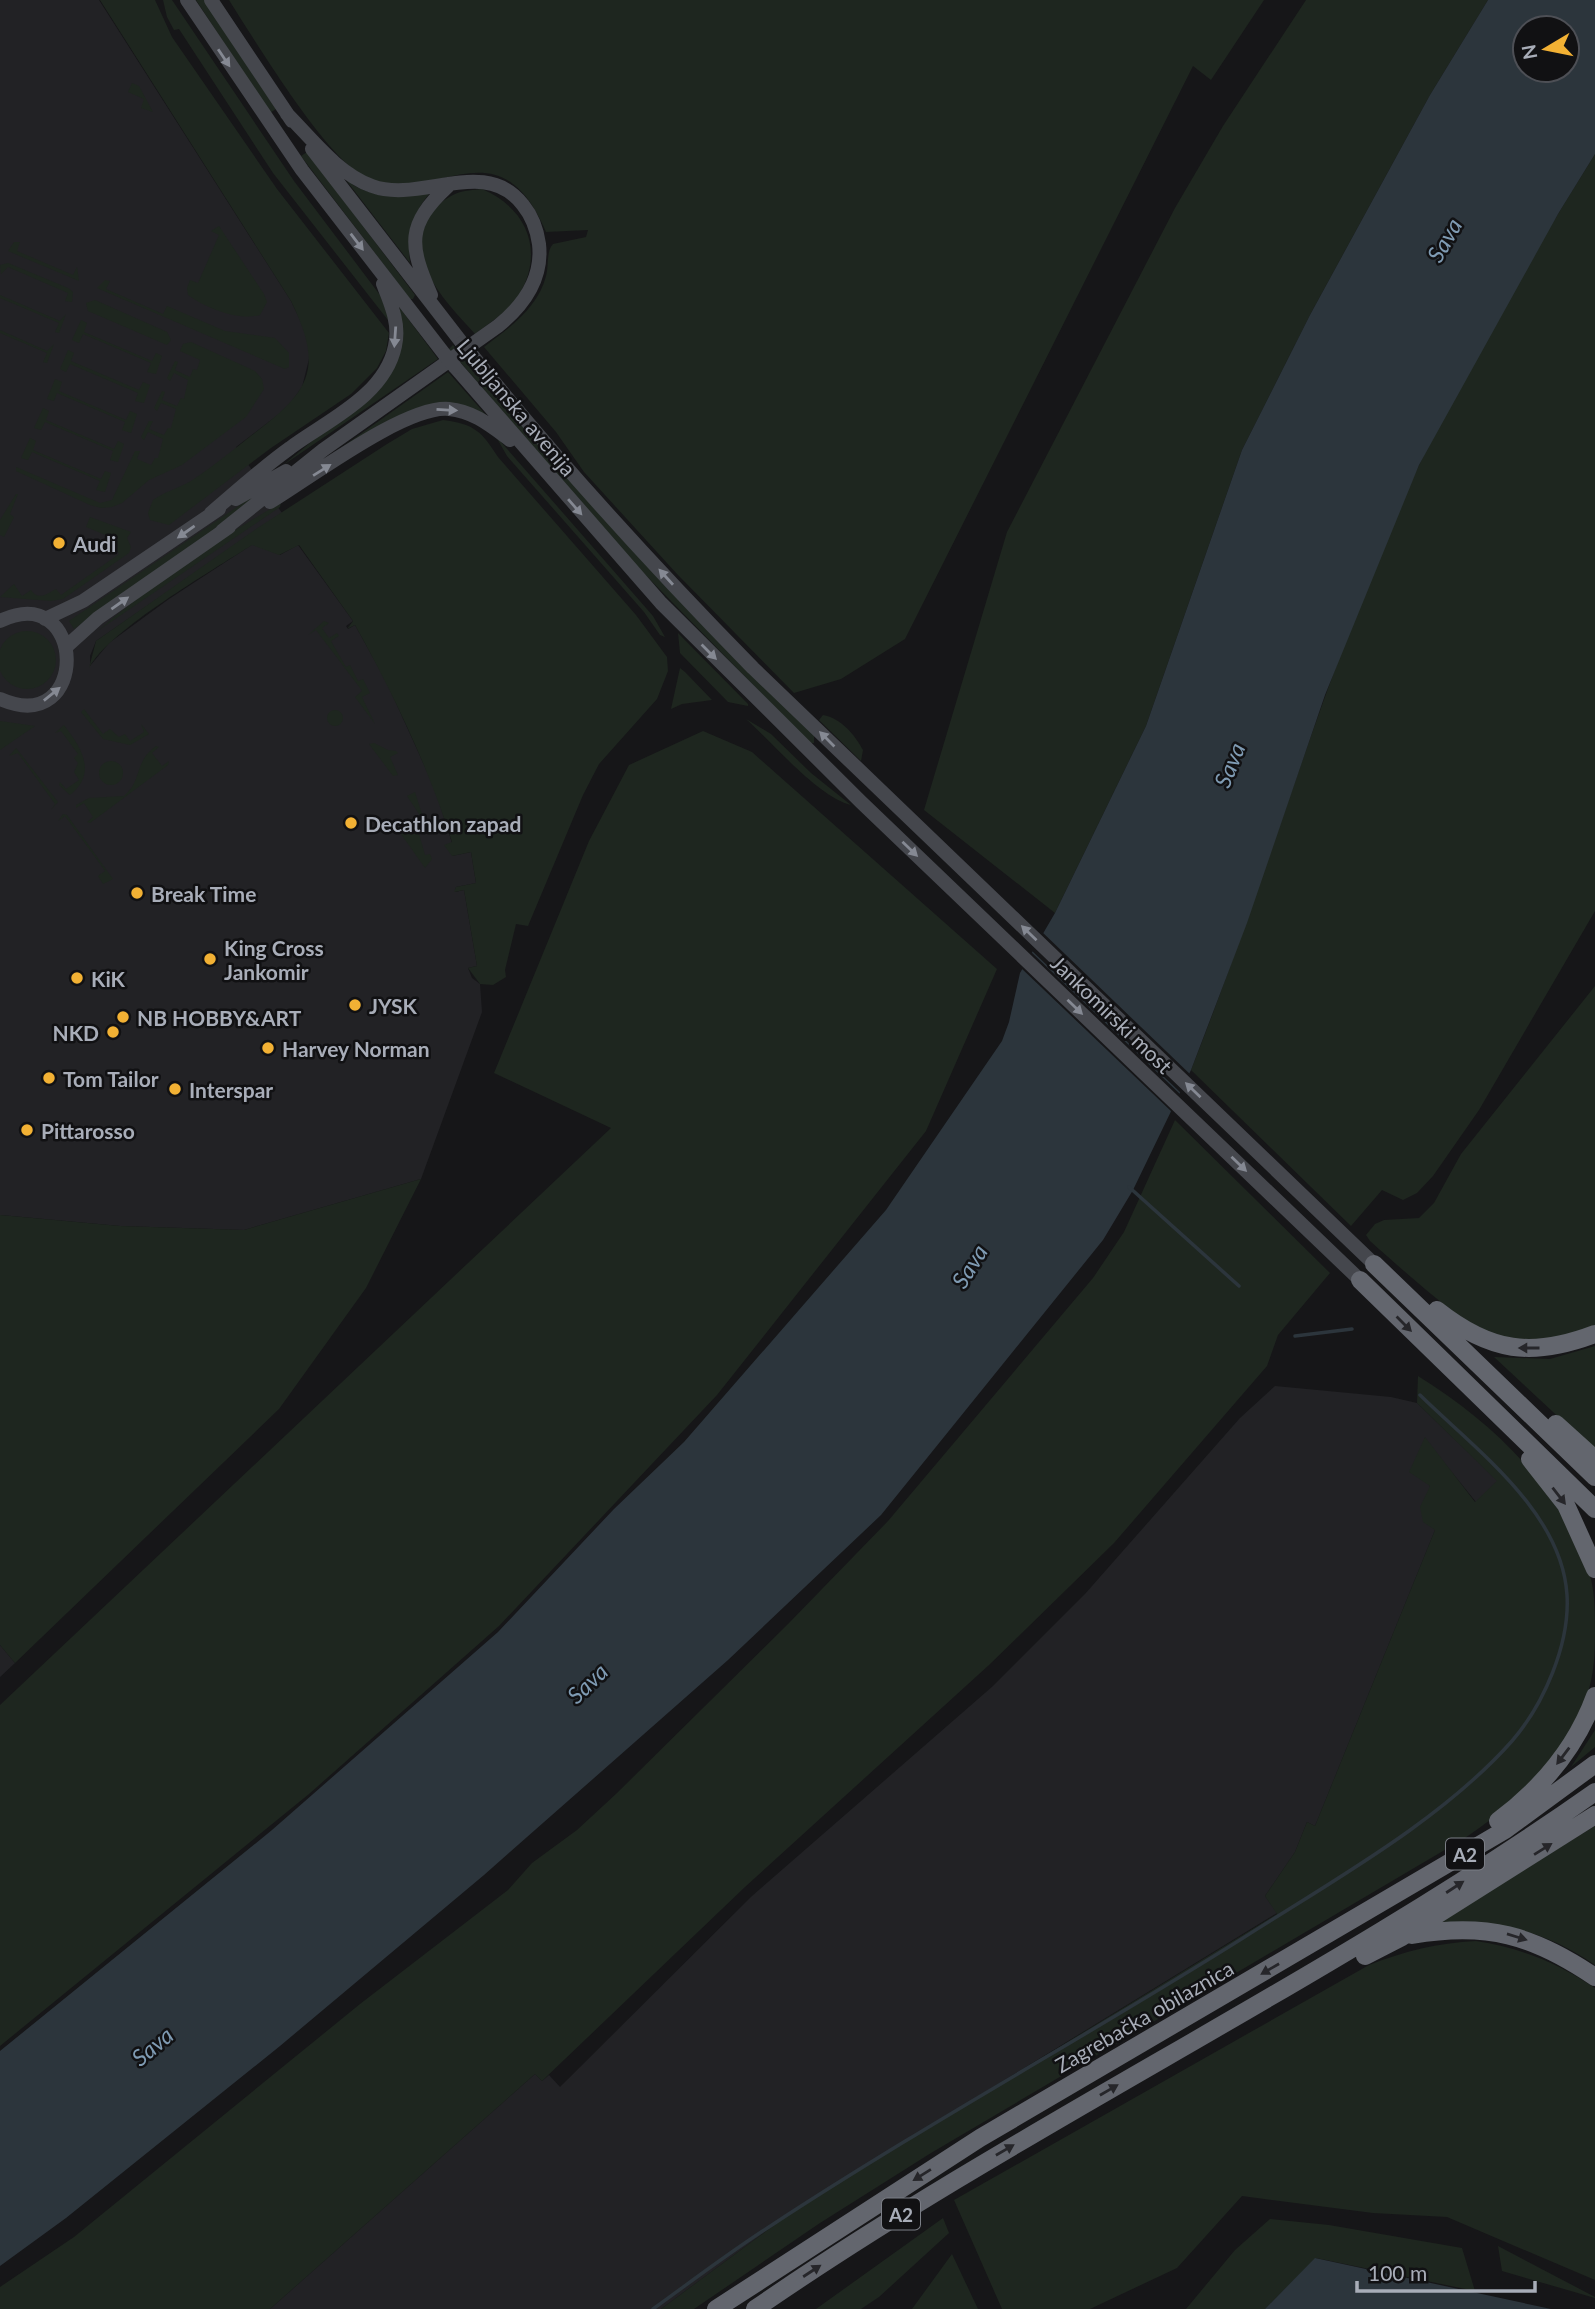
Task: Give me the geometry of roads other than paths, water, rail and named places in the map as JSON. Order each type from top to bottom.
[{"type":"highway","points":[[1380,1269],[1476,1337],[1494,1345],[1542,1348],[1595,1334]]},
{"type":"highway","points":[[1380,1269],[1595,1477]]},
{"type":"highway","points":[[1360,1280],[1595,1508]]},
{"type":"highway","points":[[1500,1383],[1563,1429],[1595,1459]]},
{"type":"highway","points":[[1486,1404],[1566,1505],[1595,1569]]},
{"type":"highway","points":[[1329,1936],[1524,1801],[1544,1781],[1574,1741],[1595,1696]]},
{"type":"highway","name":"Zagrebačka obilaznica","points":[[716,2309],[980,2138],[1329,1936],[1505,1830],[1595,1764]]},
{"type":"highway","name":"A2","points":[[755,2309],[993,2157],[1391,1928],[1517,1847],[1595,1792]]},
{"type":"highway","points":[[1269,1997],[1297,1991],[1402,1937],[1595,1815]]},
{"type":"highway","points":[[1402,1937],[1442,1930],[1493,1930],[1546,1948],[1595,1977]]},
{"type":"main road","name":"Ljubljanska avenija","points":[[187,0],[264,117],[379,272],[455,367],[660,603],[861,802]]},
{"type":"main road","name":"Ljubljanska avenija","points":[[211,0],[287,114],[472,355],[693,607],[876,786]]},
{"type":"main road","points":[[222,531],[323,450],[498,326],[523,302],[532,287],[538,267],[540,247],[533,222],[520,201],[508,191],[486,182],[402,191],[372,186],[347,172],[287,114]]},
{"type":"main road","points":[[440,316],[418,267],[414,242],[422,213],[448,186]]},
{"type":"main road","points":[[211,513],[284,452],[353,404],[386,370],[395,347],[396,325],[379,272]]},
{"type":"main road","points":[[67,646],[98,618],[222,531],[396,424],[431,410],[448,409],[471,414],[531,456]]},
{"type":"main road","points":[[45,619],[83,601],[211,513],[323,450]]},
{"type":"main road","points":[[0,621],[26,614],[45,619],[59,631],[67,646],[67,674],[52,696],[24,706],[1,701]]},
{"type":"main road","name":"Jankomirski most","points":[[876,786],[1380,1269]]},
{"type":"main road","name":"Jankomirski most","points":[[861,802],[1360,1280]]},
{"type":"water","name":"Sava","points":[[1488,0],[1595,0],[1595,154],[1558,214],[1419,465],[1325,695],[1247,923],[1191,1070],[1133,1190],[1103,1240],[881,1515],[728,1660],[484,1875],[280,2046],[66,2218],[0,2266],[0,2051],[272,1830],[498,1632],[614,1509],[684,1442],[886,1210],[1002,1041],[1020,973],[1055,913],[1146,726],[1242,450],[1310,315],[1430,95]]},
{"type":"water","points":[[1315,2258],[1551,2309],[1265,2309]]},
{"type":"waterway","points":[[1129,1187],[1239,1286]]},
{"type":"waterway","points":[[1295,1336],[1352,1329]]},
{"type":"waterway","points":[[653,2309],[742,2245],[830,2188],[1184,1974],[1384,1848],[1453,1798],[1512,1741],[1535,1709],[1559,1653],[1567,1614],[1562,1565],[1550,1536],[1533,1509],[1489,1460],[1420,1395]]},
{"type":"place","name":"Audi","points":[[59,543]]},
{"type":"place","name":"Decathlon zapad","points":[[351,823]]},
{"type":"place","name":"Break Time","points":[[137,893]]},
{"type":"place","name":"King Cross Jankomir","points":[[210,959]]},
{"type":"place","name":"KiK","points":[[77,978]]},
{"type":"place","name":"JYSK","points":[[355,1005]]},
{"type":"place","name":"NB HOBBY&ART","points":[[123,1017]]},
{"type":"place","name":"NKD","points":[[113,1032]]},
{"type":"place","name":"Harvey Norman","points":[[268,1048]]},
{"type":"place","name":"Tom Tailor","points":[[49,1078]]},
{"type":"place","name":"Interspar","points":[[175,1089]]},
{"type":"place","name":"Pittarosso","points":[[27,1130]]}]
